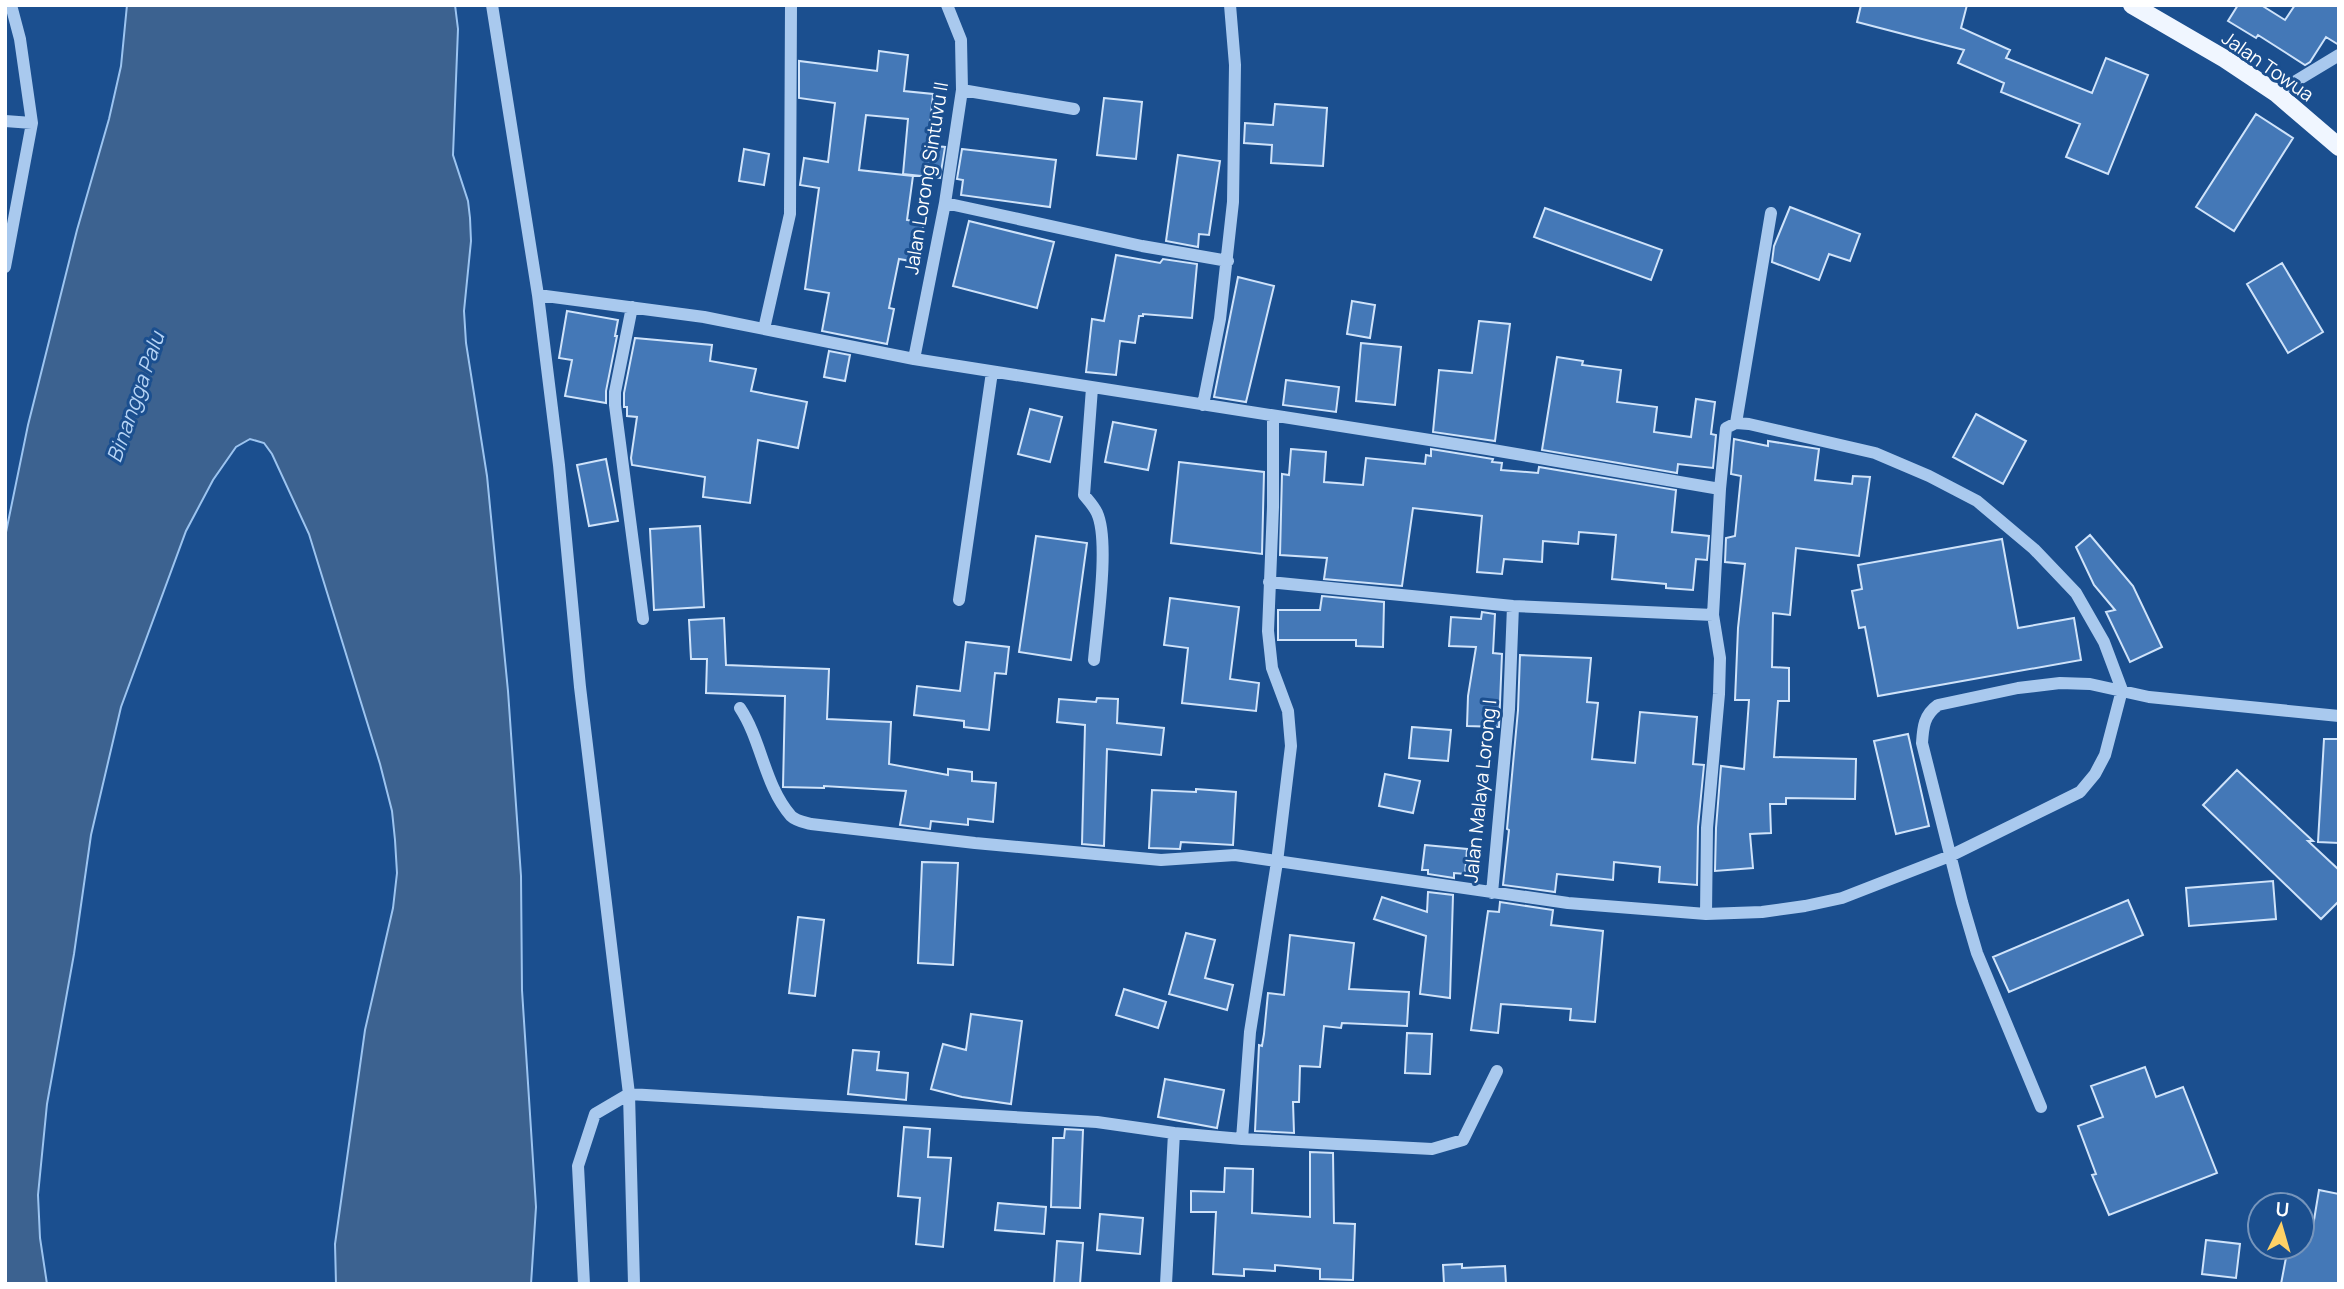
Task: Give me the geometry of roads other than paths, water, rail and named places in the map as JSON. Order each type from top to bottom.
[{"type":"main road","name":"Jalan Towua","points":[[2132,5],[2276,93],[2339,147]]},
{"type":"street","points":[[5,267],[32,123],[20,39],[11,5]]},
{"type":"street","points":[[492,5],[538,295],[559,465],[580,687],[629,1094],[634,1284]]},
{"type":"street","points":[[764,329],[790,214],[791,5]]},
{"type":"street","name":"Jalan Lorong Sintuvu II","points":[[914,359],[945,203],[962,90],[961,40],[947,5]]},
{"type":"street","points":[[1203,405],[1220,319],[1233,202],[1236,65],[1230,5]]},
{"type":"street","points":[[2276,93],[2339,55]]},
{"type":"street","points":[[962,90],[1074,109]]},
{"type":"street","points":[[5,121],[32,123]]},
{"type":"street","points":[[945,203],[1142,246],[1228,261]]},
{"type":"street","points":[[1735,423],[1772,213]]},
{"type":"street","points":[[538,295],[632,307],[764,329],[914,359],[1487,449],[1720,489]]},
{"type":"street","points":[[632,307],[615,392],[615,405],[643,619]]},
{"type":"street","points":[[959,600],[992,372]]},
{"type":"street","points":[[1092,388],[1084,495],[1097,512],[1100,523],[1102,569],[1094,660]]},
{"type":"street","points":[[1242,1139],[1250,1032],[1277,862],[1290,746],[1288,711],[1272,668],[1268,631],[1273,507],[1273,417]]},
{"type":"street","points":[[1492,893],[1568,903],[1706,914],[1762,912],[1805,906],[1842,898],[1950,856],[2080,792],[2095,774],[2105,755],[2122,690],[2104,642],[2076,593],[2034,549],[1976,501],[1929,476],[1875,453],[1749,424],[1735,423],[1726,428],[1713,615],[1720,658],[1707,828],[1706,914]]},
{"type":"street","points":[[1269,582],[1513,606],[1713,615]]},
{"type":"street","name":"Jalan Malaya Lorong I","points":[[740,708],[751,725],[768,779],[792,817],[811,824],[975,843],[1161,860],[1235,855],[1492,893],[1509,709],[1513,606]]},
{"type":"street","points":[[2041,1107],[1977,953],[1922,743],[1925,717],[1938,705],[2018,688],[2060,683],[2090,684],[2149,697],[2339,716]]},
{"type":"street","points":[[584,1284],[579,1166],[595,1114],[629,1094],[1097,1122],[1242,1139],[1432,1149],[1463,1140],[1497,1071]]},
{"type":"street","points":[[1166,1284],[1174,1133]]},
{"type":"water","name":"Binangga Palu","points":[[127,5],[455,5],[458,29],[453,155],[468,201],[471,241],[464,311],[466,343],[487,476],[508,691],[521,876],[522,990],[536,1207],[531,1284],[336,1284],[335,1244],[365,1030],[393,908],[397,873],[395,840],[392,811],[380,764],[309,534],[272,454],[264,443],[250,439],[236,447],[213,480],[186,531],[121,707],[91,835],[74,954],[47,1104],[38,1195],[40,1238],[47,1284],[5,1284],[5,537],[28,425],[77,230],[109,119],[121,66]]}]
